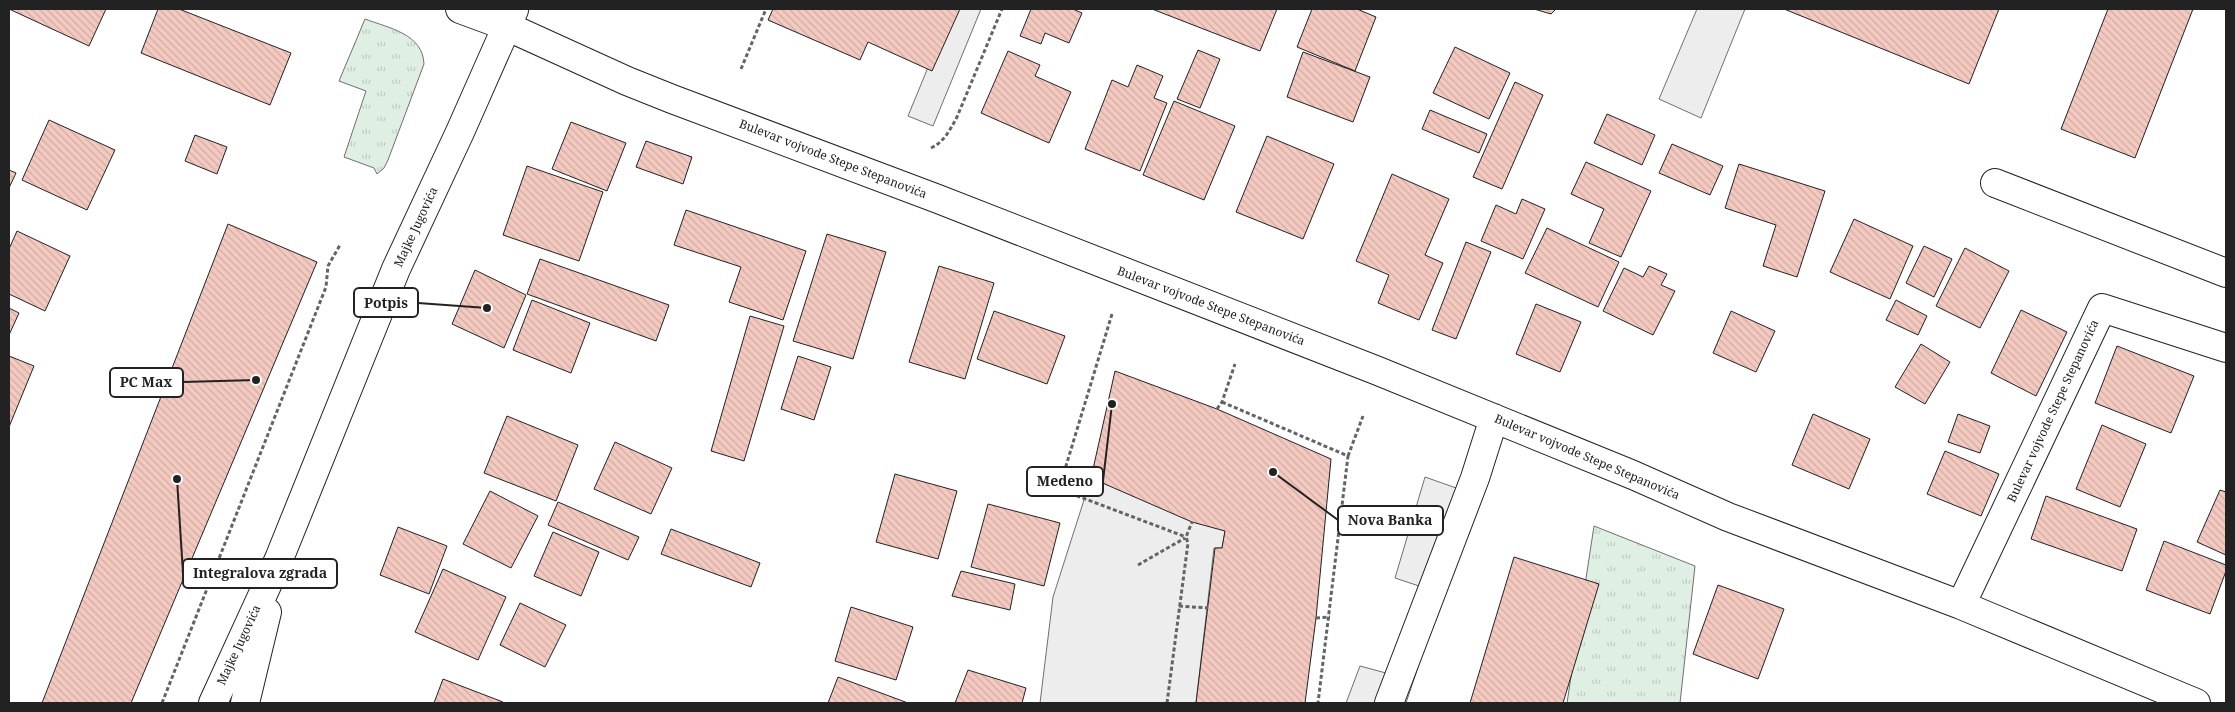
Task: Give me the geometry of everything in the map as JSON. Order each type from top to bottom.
[{"type":"street","name":"Bulevar vojvode Stepe Stepanovića","points":[[460,9],[511,17],[672,99],[938,199],[1494,418],[1728,517],[1961,605],[2189,702]]},
{"type":"street","name":"Majke Jugovića","points":[[213,703],[279,559],[396,269],[511,17]]},
{"type":"street","points":[[1995,183],[2226,274]]},
{"type":"street","name":"Bulevar vojvode Stepe Stepanovića","points":[[1961,605],[2102,308],[2226,348]]},
{"type":"street","points":[[1389,703],[1475,478],[1494,418]]},
{"type":"street","name":"Majke Jugovića","points":[[245,703],[279,559]]},
{"type":"path","points":[[741,68],[766,9]]},
{"type":"path","points":[[930,148],[939,144],[949,132],[957,117],[1002,9]]},
{"type":"path","points":[[162,703],[326,287],[328,266],[340,245]]},
{"type":"path","points":[[1112,314],[1059,489],[1186,537]]},
{"type":"path","points":[[1217,409],[1222,402],[1235,364]]},
{"type":"path","points":[[1222,402],[1348,456]]},
{"type":"path","points":[[1318,703],[1348,456],[1363,416]]},
{"type":"path","points":[[1138,565],[1186,537],[1192,522]]},
{"type":"path","points":[[1167,703],[1188,543],[1186,537]]},
{"type":"path","points":[[1179,606],[1208,608]]},
{"type":"path","points":[[1316,618],[1330,616]]},
{"type":"green space","points":[[365,19],[394,29],[411,39],[418,46],[424,64],[388,160],[384,168],[377,174],[374,168],[344,157],[366,91],[339,81]]},
{"type":"green space","points":[[1594,526],[1695,566],[1680,703],[1567,703]]},
{"type":"shaded area","points":[[952,9],[981,9],[933,126],[908,116]]},
{"type":"shaded area","points":[[1697,9],[1745,9],[1701,118],[1659,99]]},
{"type":"shaded area","points":[[1425,477],[1476,495],[1406,703],[1346,703],[1360,666],[1397,676],[1428,589],[1395,578]]},
{"type":"shaded area","points":[[1091,478],[1225,531],[1222,548],[1214,548],[1196,703],[1040,703],[1053,597]]},
{"type":"building","points":[[9,9],[106,9],[89,46]]},
{"type":"building","points":[[158,9],[179,9],[291,53],[270,105],[141,53]]},
{"type":"building","points":[[773,9],[960,9],[932,71],[868,42],[860,60],[768,20]]},
{"type":"building","points":[[1031,9],[1073,9],[1082,13],[1069,43],[1045,33],[1041,44],[1020,36]]},
{"type":"building","points":[[1152,9],[1277,9],[1260,51]]},
{"type":"building","points":[[1312,9],[1357,9],[1376,17],[1355,71],[1297,47]]},
{"type":"building","points":[[1534,9],[1556,9],[1551,14]]},
{"type":"building","points":[[1784,9],[1999,9],[1969,84]]},
{"type":"building","points":[[2108,9],[2193,9],[2135,158],[2061,129]]},
{"type":"building","points":[[1455,47],[1510,73],[1489,119],[1433,93]]},
{"type":"building","points":[[1198,50],[1220,59],[1200,108],[1177,99]]},
{"type":"building","points":[[1008,51],[1040,65],[1035,76],[1071,92],[1049,143],[981,113]]},
{"type":"building","points":[[1303,52],[1370,77],[1353,122],[1287,97]]},
{"type":"building","points":[[1137,65],[1163,76],[1154,98],[1167,103],[1140,171],[1085,149],[1112,80],[1128,87]]},
{"type":"building","points":[[1515,82],[1543,95],[1502,189],[1473,177]]},
{"type":"building","points":[[1174,101],[1235,126],[1204,200],[1143,175]]},
{"type":"building","points":[[1430,110],[1487,134],[1479,153],[1422,129]]},
{"type":"building","points":[[1607,114],[1655,135],[1642,165],[1594,143]]},
{"type":"building","points":[[49,120],[115,150],[87,210],[22,180]]},
{"type":"building","points":[[571,122],[626,143],[607,191],[552,169]]},
{"type":"building","points":[[195,135],[227,147],[217,174],[185,161]]},
{"type":"building","points":[[1267,136],[1334,164],[1303,239],[1236,212]]},
{"type":"building","points":[[646,141],[692,157],[683,184],[636,167]]},
{"type":"building","points":[[1672,144],[1723,166],[1710,195],[1659,173]]},
{"type":"building","points":[[1586,162],[1651,191],[1621,257],[1589,243],[1604,209],[1571,194]]},
{"type":"building","points":[[1739,164],[1825,191],[1797,277],[1763,266],[1776,225],[1725,208]]},
{"type":"building","points":[[527,166],[603,192],[579,261],[503,235]]},
{"type":"building","points":[[9,170],[16,173],[9,188]]},
{"type":"building","points":[[1392,174],[1449,199],[1425,255],[1443,263],[1419,320],[1378,303],[1389,275],[1356,261]]},
{"type":"building","points":[[1522,199],[1545,209],[1523,259],[1481,241],[1496,205],[1516,214]]},
{"type":"building","points":[[686,210],[806,251],[783,320],[729,302],[741,267],[674,245]]},
{"type":"building","points":[[1854,219],[1913,246],[1890,299],[1830,272]]},
{"type":"building","points":[[228,224],[317,262],[131,703],[42,703]]},
{"type":"building","points":[[1547,228],[1619,262],[1598,307],[1525,273]]},
{"type":"building","points":[[17,231],[70,256],[45,311],[9,294],[9,249]]},
{"type":"building","points":[[827,234],[886,252],[853,359],[793,341]]},
{"type":"building","points":[[1466,242],[1491,252],[1456,339],[1432,330]]},
{"type":"building","points":[[1924,246],[1952,259],[1934,297],[1906,283]]},
{"type":"building","points":[[1965,248],[2009,271],[1980,328],[1936,306]]},
{"type":"building","points":[[540,259],[669,305],[656,341],[527,294]]},
{"type":"building","points":[[939,266],[994,283],[965,379],[909,362]]},
{"type":"building","points":[[1649,266],[1667,274],[1661,285],[1675,291],[1653,335],[1603,311],[1624,268],[1643,277]]},
{"type":"building","points":[[475,270],[526,295],[504,348],[452,324]]},
{"type":"building","points":[[532,300],[590,323],[571,373],[513,350]]},
{"type":"building","points":[[1896,300],[1927,316],[1918,335],[1886,320]]},
{"type":"building","points":[[1536,304],[1581,322],[1560,372],[1516,354]]},
{"type":"building","points":[[9,308],[19,313],[9,335]]},
{"type":"building","points":[[2021,310],[2067,332],[2036,396],[1991,373]]},
{"type":"building","points":[[994,311],[1065,336],[1047,384],[977,359]]},
{"type":"building","points":[[1731,311],[1775,331],[1756,372],[1713,353]]},
{"type":"building","points":[[750,316],[784,326],[744,461],[711,451]]},
{"type":"building","points":[[1921,344],[1950,362],[1925,404],[1895,387]]},
{"type":"building","points":[[2117,346],[2194,376],[2171,433],[2095,403]]},
{"type":"building","points":[[9,356],[34,366],[9,427]]},
{"type":"building","points":[[798,356],[831,367],[814,420],[781,409]]},
{"type":"building","points":[[1115,371],[1217,409],[1331,459],[1316,618],[1305,703],[1196,703],[1215,548],[1222,548],[1225,531],[1192,522],[1091,478]]},
{"type":"building","points":[[1813,414],[1870,439],[1849,489],[1792,465]]},
{"type":"building","points":[[1958,414],[1990,426],[1980,453],[1948,442]]},
{"type":"building","points":[[507,416],[578,445],[556,501],[484,473]]},
{"type":"building","points":[[2102,425],[2146,444],[2120,507],[2076,489]]},
{"type":"building","points":[[615,442],[672,468],[651,514],[594,489]]},
{"type":"building","points":[[1945,451],[1999,474],[1981,516],[1927,494]]},
{"type":"building","points":[[895,474],[957,491],[938,559],[876,542]]},
{"type":"building","points":[[2220,490],[2226,492],[2226,555],[2197,542]]},
{"type":"building","points":[[490,491],[538,516],[511,568],[463,544]]},
{"type":"building","points":[[2046,496],[2137,529],[2122,571],[2031,539]]},
{"type":"building","points":[[558,502],[639,537],[628,560],[548,525]]},
{"type":"building","points":[[988,504],[1060,523],[1044,586],[971,567]]},
{"type":"building","points":[[398,527],[447,546],[429,594],[380,575]]},
{"type":"building","points":[[671,529],[760,563],[751,587],[661,554]]},
{"type":"building","points":[[553,532],[599,552],[581,596],[534,576]]},
{"type":"building","points":[[2164,541],[2226,565],[2226,571],[2210,614],[2146,590]]},
{"type":"building","points":[[1514,557],[1599,584],[1563,703],[1470,703]]},
{"type":"building","points":[[443,569],[506,597],[478,660],[415,632]]},
{"type":"building","points":[[961,571],[1015,584],[1010,610],[952,596]]},
{"type":"building","points":[[1718,585],[1784,609],[1758,679],[1693,654]]},
{"type":"building","points":[[520,603],[566,625],[545,667],[500,645]]},
{"type":"building","points":[[851,607],[913,627],[896,680],[835,661]]},
{"type":"building","points":[[968,670],[1026,688],[1022,703],[955,703]]},
{"type":"building","points":[[838,677],[908,703],[828,703]]},
{"type":"building","points":[[443,679],[503,702],[434,703]]},
{"type":"place","name":"Potpis","points":[[487,308]]},
{"type":"place","name":"PC Max","points":[[256,380]]},
{"type":"place","name":"Medeno","points":[[1112,404]]},
{"type":"place","name":"Nova Banka","points":[[1273,472]]},
{"type":"place","name":"Integralova zgrada","points":[[177,479]]}]
